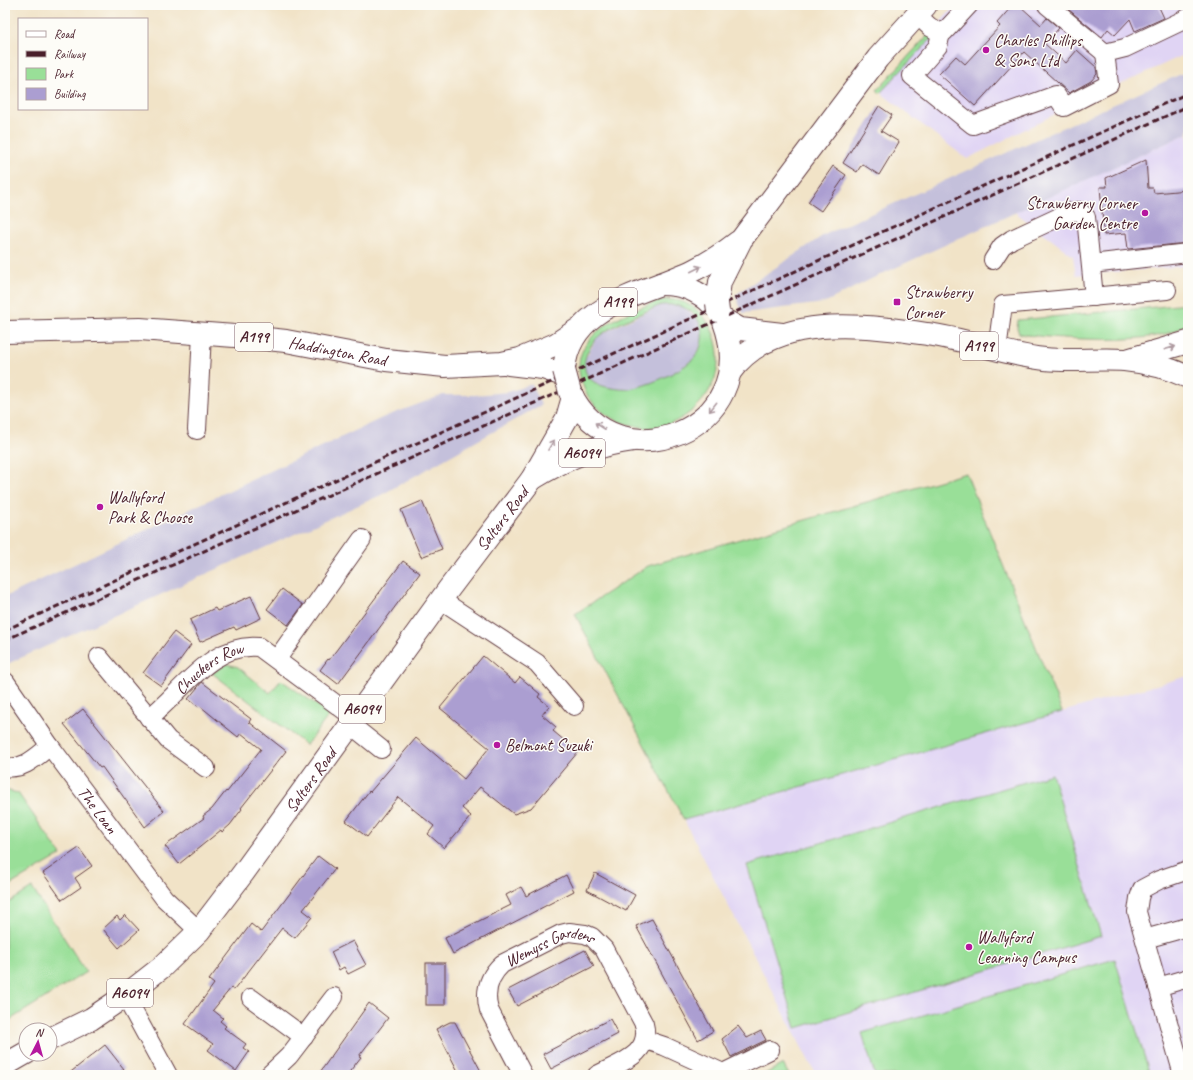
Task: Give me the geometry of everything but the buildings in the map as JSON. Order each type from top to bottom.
[{"type":"main road","points":[[720,313],[720,282],[741,240],[878,58],[921,10]]},
{"type":"main road","points":[[660,284],[710,261],[741,240]]},
{"type":"main road","name":"A199","points":[[720,313],[730,350],[730,372],[722,395],[712,410],[700,422],[684,432],[668,438],[636,439],[608,431],[593,421],[566,383],[568,349],[580,328],[590,319],[626,297],[660,284],[692,289],[703,295],[720,313],[740,329],[782,334],[821,328],[862,327],[928,334],[997,350],[1045,359],[1125,360],[1174,370],[1188,377]]},
{"type":"main road","name":"Haddington Road","points":[[502,363],[520,358],[556,344],[580,328]]},
{"type":"main road","name":"Haddington Road","points":[[5,332],[140,329],[286,341],[386,360],[445,366],[502,363],[543,368],[566,383]]},
{"type":"main road","name":"A199","points":[[730,372],[750,352],[782,334]]},
{"type":"main road","name":"A199","points":[[1125,360],[1188,342]]},
{"type":"main road","name":"Salters Road","points":[[58,1036],[91,1019],[125,996],[162,967],[199,931],[441,600],[532,479],[566,418],[566,383]]},
{"type":"main road","name":"Salters Road","points":[[532,479],[552,467],[587,452],[612,444],[636,439]]},
{"type":"main road","points":[[5,1065],[18,1058]]},
{"type":"street","points":[[969,5],[944,32],[941,33],[938,46],[912,76],[973,125],[1056,96],[1064,107],[1109,84],[1105,53],[1046,5]]},
{"type":"street","points":[[921,10],[937,32],[941,33]]},
{"type":"street","points":[[1105,53],[1125,48],[1188,18]]},
{"type":"street","points":[[993,260],[1002,246],[1012,239],[1070,212],[1079,211],[1086,217],[1094,297]]},
{"type":"street","points":[[1091,264],[1188,254]]},
{"type":"street","points":[[997,350],[1003,305],[1167,290]]},
{"type":"street","points":[[197,430],[202,334]]},
{"type":"street","points":[[276,659],[362,539]]},
{"type":"street","points":[[441,600],[537,663],[574,706]]},
{"type":"street","name":"Chuckers Row","points":[[149,718],[167,704],[210,660],[246,645],[260,647],[276,659],[353,722],[382,749]]},
{"type":"street","points":[[99,657],[168,740],[206,768]]},
{"type":"street","name":"The Loan","points":[[5,681],[50,746],[164,898],[199,931]]},
{"type":"street","points":[[5,767],[14,768],[28,763],[50,746]]},
{"type":"street","points":[[1183,1075],[1137,912],[1142,889],[1159,880],[1188,870]]},
{"type":"street","points":[[1145,940],[1188,927]]},
{"type":"street","name":"Wemyss Gardens","points":[[523,1075],[489,1010],[486,993],[488,984],[496,970],[502,964],[565,933],[577,932],[592,937],[604,949],[644,1024],[646,1040]]},
{"type":"street","points":[[1158,987],[1188,978]]},
{"type":"street","points":[[125,996],[168,1075]]},
{"type":"street","points":[[269,1075],[282,1065],[334,997]]},
{"type":"street","points":[[252,998],[304,1037]]},
{"type":"street","points":[[597,1075],[635,1055],[642,1048],[646,1040],[664,1046],[723,1073],[770,1050]]},
{"type":"shaded area","points":[[956,5],[1188,5],[1188,53],[1049,117],[967,159],[877,90]]},
{"type":"shaded area","points":[[1188,71],[1188,133],[871,279],[824,303],[743,313],[735,295],[824,235]]},
{"type":"shaded area","points":[[1188,133],[1188,266],[1076,275],[1073,256],[1015,212]]},
{"type":"shaded area","points":[[661,305],[678,305],[685,308],[698,320],[703,332],[703,338],[696,357],[676,372],[654,384],[625,390],[604,387],[591,380],[585,372],[584,361],[597,337]]},
{"type":"shaded area","points":[[532,384],[541,405],[381,495],[5,665],[5,597],[384,417],[443,395],[475,395],[508,392]]},
{"type":"shaded area","name":"Wallyford Learning Campus","points":[[1188,676],[1188,1075],[816,1075],[684,820]]},
{"type":"green space","points":[[929,34],[932,38],[880,93],[877,90]]},
{"type":"green space","points":[[662,300],[678,300],[691,306],[700,313],[713,332],[718,355],[718,367],[711,388],[705,397],[689,413],[669,424],[659,427],[643,428],[617,421],[598,408],[588,397],[581,380],[579,364],[583,350],[592,337],[618,318]],"holes":[[[661,305],[674,305],[687,309],[698,320],[701,327],[702,342],[693,359],[666,377],[630,389],[602,386],[588,377],[585,370],[586,355],[590,347],[601,334]]]},
{"type":"green space","points":[[1188,304],[1188,322],[1176,330],[1158,335],[1111,339],[1062,338],[1026,335],[1019,333],[1017,328],[1018,320]]},
{"type":"green space","points":[[966,473],[1062,712],[684,820],[575,614],[648,566]]},
{"type":"green space","points":[[227,664],[238,667],[270,693],[281,680],[330,714],[306,745],[212,673]]},
{"type":"green space","points":[[1052,774],[1101,936],[796,1028],[747,865]]},
{"type":"green space","points":[[5,790],[18,793],[61,855],[5,888]]},
{"type":"green space","points":[[32,888],[86,972],[5,1023],[5,905]]},
{"type":"green space","points":[[1115,959],[1150,1075],[875,1075],[862,1033]]},
{"type":"green space","points":[[783,1064],[789,1075],[763,1075]]},
{"type":"railway","points":[[5,630],[1188,93]]},
{"type":"railway","points":[[5,640],[595,376],[1188,106]]},
{"type":"place","name":"Charles Phillips & Sons Ltd","points":[[986,50]]},
{"type":"place","name":"Strawberry Corner Garden Centre","points":[[1145,213]]},
{"type":"place","name":"Strawberry Corner","points":[[897,302]]},
{"type":"place","name":"Wallyford Park & Choose","points":[[100,507]]},
{"type":"place","name":"Belmont Suzuki","points":[[497,745]]},
{"type":"place","name":"Wallyford Learning Campus","points":[[969,947]]}]
